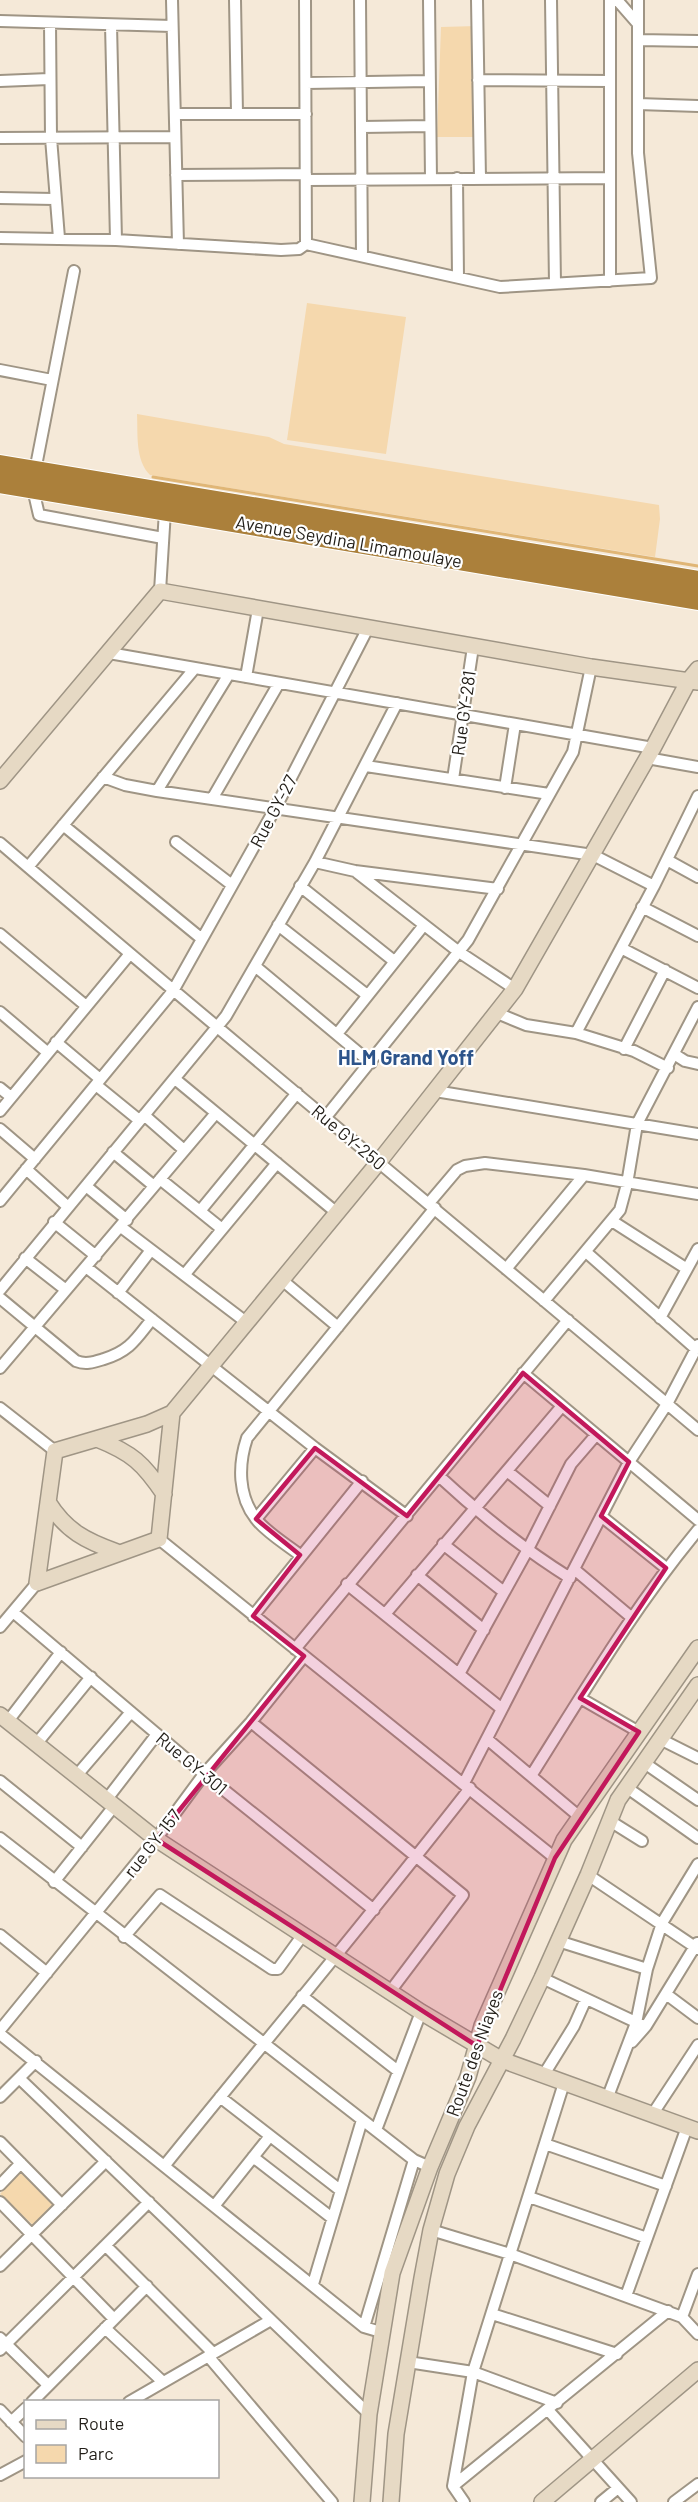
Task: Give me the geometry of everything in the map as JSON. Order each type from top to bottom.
[{"type":"highway","name":"Avenue Seydina Limamoulaye","points":[[0,465],[34,480],[165,511],[698,600]]},
{"type":"highway","name":"Avenue Seydina Limamoulaye","points":[[0,483],[34,480],[698,582]]},
{"type":"street","points":[[172,0],[178,244]]},
{"type":"street","points":[[235,0],[237,113]]},
{"type":"street","points":[[305,0],[306,244]]},
{"type":"street","points":[[360,0],[362,256]]},
{"type":"street","points":[[429,0],[431,179]]},
{"type":"street","points":[[477,0],[480,178]]},
{"type":"street","points":[[551,0],[555,284]]},
{"type":"street","points":[[609,0],[610,281]]},
{"type":"street","points":[[617,0],[638,24]]},
{"type":"street","points":[[0,238],[116,240],[281,250],[299,249],[306,244],[500,287],[651,278],[638,153],[638,0]]},
{"type":"street","points":[[0,21],[172,27]]},
{"type":"street","points":[[50,23],[51,138],[58,238]]},
{"type":"street","points":[[111,25],[116,240]]},
{"type":"street","points":[[638,40],[698,41]]},
{"type":"street","points":[[0,81],[49,79]]},
{"type":"street","points":[[478,80],[610,81]]},
{"type":"street","points":[[306,83],[429,81]]},
{"type":"street","points":[[638,104],[698,106]]},
{"type":"street","points":[[174,114],[306,114]]},
{"type":"street","points":[[362,127],[430,126]]},
{"type":"street","points":[[0,138],[175,137]]},
{"type":"street","points":[[176,175],[361,180],[610,178]]},
{"type":"street","points":[[457,178],[458,277]]},
{"type":"street","points":[[0,198],[54,199]]},
{"type":"street","points":[[74,271],[34,480],[39,515],[163,538]]},
{"type":"street","points":[[0,370],[52,380]]},
{"type":"street","points":[[0,782],[160,591],[165,511]]},
{"type":"street","points":[[55,1451],[147,1424],[172,1413],[282,1280],[378,1163],[515,989],[695,677],[591,667],[160,591]]},
{"type":"street","points":[[246,677],[258,609]]},
{"type":"street","name":"Rue GY-27","points":[[0,1201],[173,991],[276,807],[368,628]]},
{"type":"street","name":"Rue GY-281","points":[[453,779],[473,647]]},
{"type":"street","points":[[109,653],[578,735],[698,767]]},
{"type":"street","points":[[325,1118],[459,952],[498,889],[573,752],[591,667]]},
{"type":"street","points":[[28,867],[195,668]]},
{"type":"street","points":[[157,791],[229,674]]},
{"type":"street","points":[[212,800],[279,682]]},
{"type":"street","points":[[0,1290],[24,1258],[217,1027],[315,862],[397,703]]},
{"type":"street","points":[[505,788],[515,724]]},
{"type":"street","points":[[366,766],[549,794]]},
{"type":"street","points":[[103,777],[125,785],[212,800],[276,807],[520,846],[592,855],[654,886]]},
{"type":"street","points":[[576,1032],[654,886],[698,796]]},
{"type":"street","points":[[63,825],[202,939]]},
{"type":"street","points":[[176,842],[232,885]]},
{"type":"street","name":"Rue GY-250","points":[[0,843],[129,955],[698,1430]]},
{"type":"street","points":[[667,860],[698,877]]},
{"type":"street","points":[[315,862],[355,871],[498,889]]},
{"type":"street","points":[[355,871],[459,952],[515,989]]},
{"type":"street","points":[[300,886],[394,961]]},
{"type":"street","points":[[642,907],[698,936]]},
{"type":"street","points":[[278,925],[367,995]]},
{"type":"street","points":[[337,1034],[424,925]]},
{"type":"street","points":[[0,934],[85,1005]]},
{"type":"street","points":[[621,948],[698,988]]},
{"type":"street","points":[[0,1111],[85,1005],[129,955]]},
{"type":"street","points":[[255,966],[371,1063]]},
{"type":"street","points":[[624,1048],[665,970]]},
{"type":"street","points":[[544,1300],[620,1210],[627,1184],[637,1124],[668,1068],[698,1006]]},
{"type":"street","points":[[0,1012],[47,1052]]},
{"type":"street","points":[[497,1012],[526,1025],[576,1032],[624,1048],[668,1068]]},
{"type":"street","points":[[56,1042],[98,1082],[184,1150]]},
{"type":"street","points":[[674,1054],[698,1064]]},
{"type":"street","points":[[175,1079],[336,1213]]},
{"type":"street","points":[[0,1088],[11,1097]]},
{"type":"street","points":[[435,1091],[698,1134]]},
{"type":"street","points":[[200,1211],[297,1093]]},
{"type":"street","points":[[0,1368],[216,1113]]},
{"type":"street","points":[[0,1129],[35,1159]]},
{"type":"street","points":[[113,1152],[200,1211],[222,1229]]},
{"type":"street","points":[[185,1274],[277,1163]]},
{"type":"street","points":[[300,1555],[256,1519],[241,1492],[242,1452],[247,1438],[338,1327],[432,1206],[457,1170],[465,1166],[485,1163],[584,1175],[627,1184],[698,1194]]},
{"type":"street","points":[[26,1169],[68,1206]]},
{"type":"street","points":[[506,1269],[584,1175]]},
{"type":"street","points":[[86,1186],[151,1250],[246,1322]]},
{"type":"street","points":[[612,1221],[687,1269]]},
{"type":"street","points":[[54,1222],[96,1256]]},
{"type":"street","points":[[660,1318],[698,1249]]},
{"type":"street","points":[[118,1293],[151,1250]]},
{"type":"street","points":[[165,2165],[417,1857],[467,1785],[502,1709],[629,1462],[667,1404],[697,1347],[660,1318],[586,1252]]},
{"type":"street","points":[[24,1258],[66,1290]]},
{"type":"street","points":[[86,1267],[315,1448],[406,1516]]},
{"type":"street","points":[[282,1280],[338,1327]]},
{"type":"street","points":[[0,1298],[76,1361],[91,1363],[124,1352],[152,1319]]},
{"type":"street","points":[[295,1649],[568,1320]]},
{"type":"street","points":[[524,1373],[698,1520]]},
{"type":"street","points":[[386,1614],[562,1406]]},
{"type":"street","points":[[0,1408],[55,1451]]},
{"type":"street","points":[[159,1539],[172,1413]]},
{"type":"street","points":[[459,1674],[527,1551],[571,1464],[596,1435]]},
{"type":"street","points":[[97,1439],[120,1448],[145,1467],[164,1494]]},
{"type":"street","points":[[256,1519],[315,1448]]},
{"type":"street","points":[[37,1583],[55,1451]]},
{"type":"street","points":[[507,1471],[550,1506]]},
{"type":"street","points":[[440,1477],[527,1551],[572,1574],[631,1617]]},
{"type":"street","points":[[253,1616],[362,1481]]},
{"type":"street","points":[[48,1502],[57,1517],[73,1532],[96,1545],[117,1552]]},
{"type":"street","points":[[601,1516],[666,1568]]},
{"type":"street","points":[[531,1776],[631,1617],[666,1568],[698,1530]]},
{"type":"street","points":[[0,1627],[37,1583],[117,1552],[159,1539]]},
{"type":"street","points":[[159,1539],[555,1857]]},
{"type":"street","points":[[443,1544],[504,1592]]},
{"type":"street","points":[[417,1575],[484,1630]]},
{"type":"street","points":[[347,1584],[502,1709]]},
{"type":"street","name":"Rue GY-301","points":[[12,1612],[204,1774],[374,1910]]},
{"type":"street","name":"Route des Niayes","points":[[362,2502],[369,2414],[392,2273],[430,2167],[468,2077],[486,2015],[555,1857],[698,1648]]},
{"type":"street","points":[[61,1652],[3,1718],[77,1774],[156,1839],[389,1993],[502,2060],[693,2129],[666,2186],[626,2296]]},
{"type":"street","name":"rue GY-157","points":[[0,2032],[156,1839],[204,1774],[251,1722],[304,1656]]},
{"type":"street","points":[[37,1743],[91,1677]]},
{"type":"street","name":"Route des Niayes","points":[[391,2502],[396,2434],[408,2362],[431,2230],[447,2174],[463,2135],[542,1978],[626,1787],[660,1739],[694,1700],[698,1685]]},
{"type":"street","points":[[580,1698],[639,1732]]},
{"type":"street","points":[[77,1774],[131,1712]]},
{"type":"street","points":[[251,1722],[462,1892],[463,1899],[389,1993]]},
{"type":"street","points":[[54,1882],[82,1847],[157,1734]]},
{"type":"street","points":[[487,1739],[581,1818]]},
{"type":"street","points":[[660,1739],[698,1758]]},
{"type":"street","points":[[643,1762],[698,1800]]},
{"type":"street","points":[[0,1781],[82,1847]]},
{"type":"street","points":[[626,1787],[698,1838]]},
{"type":"street","points":[[610,1821],[642,1841]]},
{"type":"street","points":[[0,1839],[414,2160],[430,2167]]},
{"type":"street","points":[[641,2024],[646,1969],[662,1923],[698,1864]]},
{"type":"street","points":[[588,1875],[697,1945],[666,1994],[641,2024],[628,2047],[607,2098]]},
{"type":"street","points":[[124,1937],[160,1895],[272,1969],[278,1969],[302,1936]]},
{"type":"street","points":[[0,1935],[47,1973]]},
{"type":"street","points":[[558,1941],[646,1969]]},
{"type":"street","points":[[542,1978],[641,2024]]},
{"type":"street","points":[[666,1994],[698,2018]]},
{"type":"street","points":[[302,1996],[398,2071]]},
{"type":"street","points":[[543,2076],[574,2026],[586,1999]]},
{"type":"street","points":[[376,2130],[421,2013]]},
{"type":"street","points":[[0,2032],[364,2327],[381,2332]]},
{"type":"street","points":[[652,2115],[698,2045]]},
{"type":"street","points":[[0,2097],[36,2061]]},
{"type":"street","points":[[19,2078],[369,2414]]},
{"type":"street","points":[[464,2502],[453,2486],[474,2372],[564,2083]]},
{"type":"street","points":[[220,2097],[340,2190]]},
{"type":"street","points":[[313,2284],[362,2120]]},
{"type":"street","points":[[215,2205],[270,2136]]},
{"type":"street","points":[[0,2142],[62,2205]]},
{"type":"street","points":[[545,2144],[666,2186]]},
{"type":"street","points":[[254,2157],[332,2218]]},
{"type":"street","points":[[364,2327],[414,2160]]},
{"type":"street","points":[[0,2266],[106,2161]]},
{"type":"street","points":[[0,2185],[21,2163]]},
{"type":"street","points":[[529,2197],[647,2238]]},
{"type":"street","points":[[0,2202],[114,2319]]},
{"type":"street","points":[[48,2385],[2,2344],[106,2246],[148,2202]]},
{"type":"street","points":[[431,2230],[510,2254],[682,2316],[698,2334]]},
{"type":"street","points":[[106,2246],[211,2355],[332,2502]]},
{"type":"street","points":[[682,2316],[698,2274]]},
{"type":"street","points":[[34,2400],[147,2286]]},
{"type":"street","points":[[453,2486],[668,2311]]},
{"type":"street","points":[[492,2314],[617,2354]]},
{"type":"street","points":[[132,2400],[271,2320]]},
{"type":"street","points":[[105,2328],[163,2382]]},
{"type":"street","points":[[408,2362],[474,2372],[557,2403]]},
{"type":"street","points":[[542,2502],[698,2370]]},
{"type":"street","points":[[0,2410],[24,2435]]},
{"type":"street","points":[[11,2422],[24,2410]]},
{"type":"street","points":[[548,2410],[631,2502]]},
{"type":"street","points":[[0,2475],[24,2462]]},
{"type":"street","points":[[674,2502],[698,2484]]},
{"type":"street","points":[[600,2502],[618,2488]]},
{"type":"highlighted area","points":[[523,1373],[629,1462],[601,1516],[666,1568],[580,1698],[639,1732],[555,1858],[477,2046],[156,1839],[304,1656],[253,1616],[300,1555],[256,1519],[315,1448],[407,1516]]},
{"type":"green space","points":[[477,26],[473,137],[437,137],[441,27]]},
{"type":"green space","points":[[307,303],[406,317],[386,454],[287,440]]},
{"type":"green space","points":[[137,414],[269,437],[284,444],[659,505],[660,519],[655,557],[150,475],[145,469],[140,454]]},
{"type":"green space","points":[[20,2172],[53,2204],[33,2225],[0,2194]]},
{"type":"waterway","points":[[153,477],[698,566]]},
{"type":"district","name":"HLM Grand Yoff","points":[[406,1057]]}]
